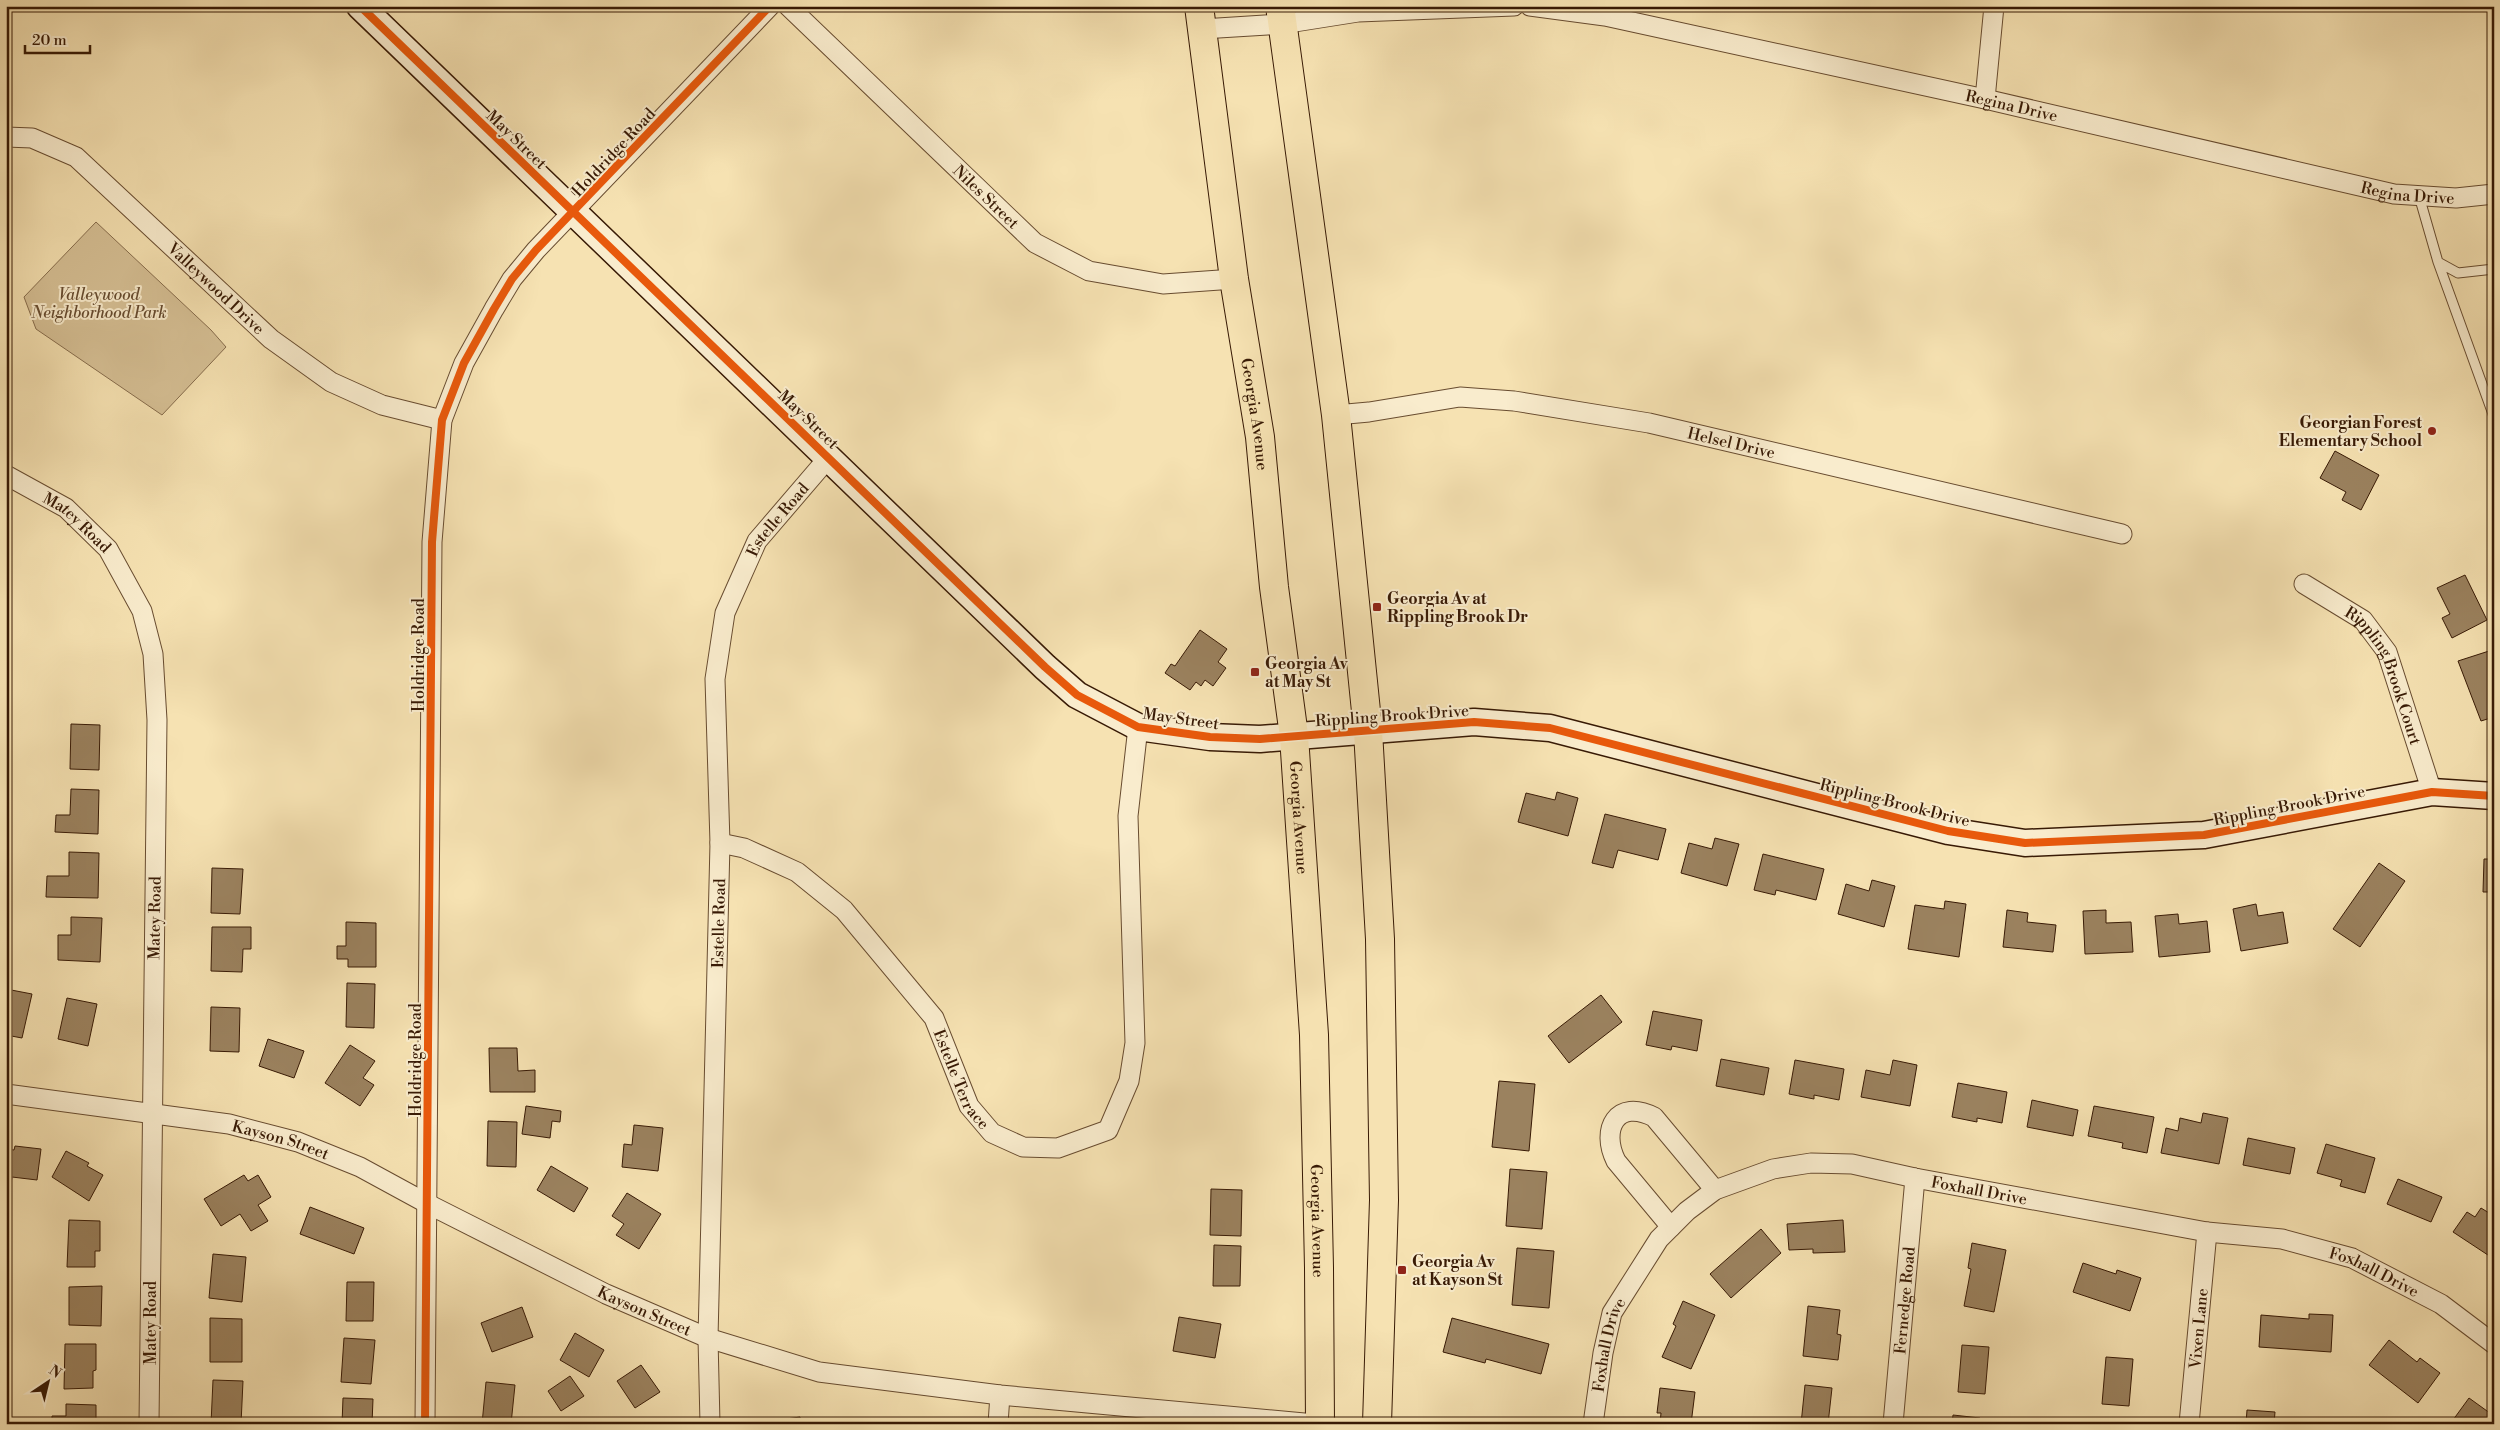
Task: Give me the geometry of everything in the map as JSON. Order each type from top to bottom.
[{"type":"main road","points":[[1281,15],[1336,414],[1368,731],[1380,939],[1384,1200],[1376,1424]]},
{"type":"main road","name":"Georgia Avenue","points":[[1201,18],[1234,278],[1260,437],[1274,586],[1294,736],[1314,1035],[1320,1268],[1320,1424]]},
{"type":"street","name":"May Street","points":[[360,6],[1045,667],[1077,695],[1138,727],[1210,737],[1260,739],[1294,736]]},
{"type":"street","name":"Holdridge Road","points":[[426,1424],[432,542],[442,420],[464,363],[512,279],[536,250],[574,213],[770,6]]},
{"type":"street","name":"Niles Street","points":[[788,6],[1035,243],[1089,271],[1144,281],[1163,284],[1234,278]]},
{"type":"street","points":[[1201,18],[1514,6]]},
{"type":"street","name":"Regina Drive","points":[[1530,6],[1605,16],[1985,99],[2394,194],[2456,198],[2494,194]]},
{"type":"street","points":[[1985,99],[1994,6]]},
{"type":"street","name":"Valleywood Drive","points":[[6,137],[32,138],[76,158],[271,339],[331,382],[382,405],[442,420]]},
{"type":"street","name":"Helsel Drive","points":[[1336,414],[1369,412],[1460,397],[1514,401],[1649,424],[2122,534]]},
{"type":"street","name":"Estelle Road","points":[[710,1424],[708,1338],[720,843],[714,679],[725,613],[757,541],[828,457]]},
{"type":"street","name":"Matey Road","points":[[6,474],[66,508],[108,549],[142,611],[153,654],[157,720],[149,1424]]},
{"type":"street","name":"Rippling Brook Court","points":[[2304,584],[2363,620],[2387,652],[2432,792]]},
{"type":"street","name":"Rippling Brook Drive","points":[[1294,736],[1474,722],[1550,728],[1948,831],[2025,843],[2204,835],[2432,792],[2494,796]]},
{"type":"street","name":"Estelle Terrace","points":[[720,843],[744,848],[798,872],[844,910],[934,1018],[969,1106],[992,1133],[1023,1147],[1058,1148],[1108,1130],[1129,1081],[1134,1043],[1128,816],[1138,727]]},
{"type":"street","name":"Kayson Street","points":[[6,1094],[230,1124],[298,1142],[360,1167],[428,1204],[606,1294],[708,1338],[819,1372],[1000,1395],[1315,1424]]},
{"type":"street","points":[[1671,1228],[1616,1161],[1610,1149],[1611,1129],[1616,1118],[1625,1111],[1641,1110],[1654,1118],[1715,1190]]},
{"type":"street","name":"Foxhall Drive","points":[[1593,1424],[1603,1353],[1612,1313],[1659,1240],[1687,1210],[1715,1190],[1773,1169],[1811,1163],[1852,1164],[1914,1178],[2207,1232],[2282,1239],[2352,1258],[2441,1304],[2494,1344]]},
{"type":"street","name":"Fernedge Road","points":[[1893,1424],[1914,1178]]},
{"type":"street","name":"Vixen Lane","points":[[2189,1424],[2207,1232]]},
{"type":"street","points":[[998,1424],[1000,1395]]},
{"type":"lane","points":[[2419,195],[2438,262],[2494,417]]},
{"type":"lane","points":[[2438,262],[2458,273],[2494,269]]},
{"type":"green space","name":"Valleywood Neighborhood Park","points":[[96,222],[211,330],[226,347],[162,415],[36,329],[24,297]]},
{"type":"building","points":[[2335,451],[2379,475],[2361,510],[2342,500],[2346,492],[2320,478]]},
{"type":"building","points":[[2465,575],[2487,620],[2452,638],[2442,618],[2450,614],[2437,588]]},
{"type":"building","points":[[1200,630],[1227,649],[1218,662],[1226,668],[1213,686],[1205,680],[1201,686],[1196,682],[1190,690],[1165,673],[1171,664],[1175,666]]},
{"type":"building","points":[[2489,651],[2494,664],[2494,717],[2481,721],[2458,661]]},
{"type":"building","points":[[71,724],[100,725],[99,770],[70,769]]},
{"type":"building","points":[[71,789],[99,790],[98,834],[55,832],[56,815],[70,815]]},
{"type":"building","points":[[1557,792],[1578,798],[1568,836],[1518,822],[1526,793],[1555,800]]},
{"type":"building","points":[[1605,814],[1666,829],[1658,860],[1618,850],[1613,868],[1592,863]]},
{"type":"building","points":[[1715,838],[1739,844],[1727,886],[1681,873],[1689,843],[1712,849]]},
{"type":"building","points":[[69,852],[99,853],[98,898],[46,897],[47,876],[69,876]]},
{"type":"building","points":[[1763,854],[1824,869],[1816,900],[1776,890],[1775,895],[1754,890]]},
{"type":"building","points":[[2484,859],[2494,859],[2494,892],[2483,892]]},
{"type":"building","points":[[2379,863],[2405,881],[2360,947],[2333,929]]},
{"type":"building","points":[[212,868],[243,869],[240,914],[211,913]]},
{"type":"building","points":[[1872,880],[1895,886],[1884,927],[1838,914],[1846,884],[1869,891]]},
{"type":"building","points":[[1945,901],[1966,904],[1959,957],[1908,949],[1915,905],[1944,909]]},
{"type":"building","points":[[2256,904],[2258,916],[2283,912],[2288,943],[2241,951],[2233,909]]},
{"type":"building","points":[[2007,910],[2028,913],[2027,922],[2056,925],[2053,952],[2003,947]]},
{"type":"building","points":[[2106,910],[2106,923],[2131,922],[2133,952],[2085,954],[2083,911]]},
{"type":"building","points":[[2178,914],[2179,924],[2207,921],[2210,952],[2159,957],[2155,916]]},
{"type":"building","points":[[71,917],[102,918],[100,962],[58,960],[58,935],[71,935]]},
{"type":"building","points":[[346,922],[376,923],[376,967],[348,967],[348,959],[337,959],[337,946],[346,946]]},
{"type":"building","points":[[212,927],[251,927],[251,949],[243,949],[242,972],[211,971]]},
{"type":"building","points":[[347,983],[375,984],[374,1028],[346,1027]]},
{"type":"building","points":[[6,989],[32,994],[22,1038],[6,1035]]},
{"type":"building","points":[[1601,995],[1622,1022],[1569,1063],[1548,1036]]},
{"type":"building","points":[[67,998],[97,1004],[88,1046],[58,1039]]},
{"type":"building","points":[[211,1007],[240,1008],[239,1052],[210,1051]]},
{"type":"building","points":[[1653,1011],[1702,1020],[1697,1051],[1672,1046],[1671,1050],[1646,1045]]},
{"type":"building","points":[[268,1039],[304,1051],[294,1078],[259,1066]]},
{"type":"building","points":[[350,1045],[375,1061],[363,1078],[374,1085],[360,1106],[325,1083]]},
{"type":"building","points":[[489,1048],[517,1048],[518,1071],[535,1070],[535,1092],[490,1092]]},
{"type":"building","points":[[1721,1059],[1769,1068],[1764,1095],[1716,1086]]},
{"type":"building","points":[[1795,1060],[1844,1069],[1839,1100],[1814,1095],[1814,1099],[1789,1094]]},
{"type":"building","points":[[1893,1060],[1917,1065],[1910,1106],[1861,1097],[1866,1070],[1890,1075]]},
{"type":"building","points":[[1499,1081],[1535,1084],[1529,1151],[1492,1147]]},
{"type":"building","points":[[1958,1083],[2007,1092],[2002,1123],[1977,1118],[1977,1122],[1952,1117]]},
{"type":"building","points":[[2032,1100],[2078,1110],[2073,1136],[2027,1127]]},
{"type":"building","points":[[526,1106],[561,1111],[560,1122],[552,1121],[550,1138],[522,1134]]},
{"type":"building","points":[[2094,1106],[2154,1117],[2147,1153],[2122,1148],[2123,1143],[2088,1136]]},
{"type":"building","points":[[2203,1113],[2228,1118],[2219,1164],[2161,1153],[2166,1128],[2178,1131],[2180,1118],[2201,1123]]},
{"type":"building","points":[[488,1121],[517,1122],[516,1167],[487,1166]]},
{"type":"building","points":[[634,1125],[663,1128],[658,1171],[622,1167],[624,1144],[632,1145]]},
{"type":"building","points":[[2248,1138],[2295,1148],[2290,1174],[2243,1165]]},
{"type":"building","points":[[2326,1144],[2375,1158],[2365,1193],[2340,1186],[2342,1180],[2317,1173]]},
{"type":"building","points":[[15,1146],[41,1149],[37,1180],[12,1177],[10,1189],[6,1189],[6,1149],[14,1150]]},
{"type":"building","points":[[66,1151],[89,1163],[87,1166],[103,1175],[89,1201],[52,1177]]},
{"type":"building","points":[[551,1166],[588,1188],[574,1212],[537,1190]]},
{"type":"building","points":[[1510,1169],[1547,1172],[1542,1229],[1506,1226]]},
{"type":"building","points":[[244,1175],[248,1181],[258,1175],[271,1197],[258,1205],[268,1221],[251,1231],[240,1214],[221,1226],[204,1199]]},
{"type":"building","points":[[2398,1179],[2442,1197],[2431,1222],[2387,1204]]},
{"type":"building","points":[[1211,1189],[1242,1190],[1241,1236],[1210,1235]]},
{"type":"building","points":[[627,1193],[661,1214],[639,1249],[616,1235],[624,1224],[612,1216]]},
{"type":"building","points":[[310,1207],[364,1228],[354,1254],[300,1234]]},
{"type":"building","points":[[2481,1208],[2494,1216],[2494,1259],[2453,1232],[2467,1212],[2475,1217]]},
{"type":"building","points":[[69,1220],[100,1221],[100,1251],[95,1251],[95,1267],[67,1267]]},
{"type":"building","points":[[1843,1220],[1845,1252],[1813,1253],[1813,1249],[1789,1250],[1787,1224]]},
{"type":"building","points":[[1761,1229],[1781,1253],[1731,1298],[1710,1274]]},
{"type":"building","points":[[1972,1243],[2006,1250],[1994,1312],[1964,1306],[1971,1269],[1968,1268]]},
{"type":"building","points":[[1214,1245],[1241,1246],[1240,1286],[1213,1286]]},
{"type":"building","points":[[1517,1248],[1554,1251],[1549,1308],[1512,1305]]},
{"type":"building","points":[[213,1254],[246,1257],[242,1302],[209,1298]]},
{"type":"building","points":[[2083,1263],[2116,1274],[2117,1270],[2141,1278],[2130,1311],[2073,1292]]},
{"type":"building","points":[[347,1282],[374,1282],[373,1321],[346,1321]]},
{"type":"building","points":[[102,1286],[101,1326],[69,1325],[69,1287]]},
{"type":"building","points":[[1683,1301],[1715,1315],[1691,1369],[1662,1357],[1676,1326],[1673,1324]]},
{"type":"building","points":[[1808,1306],[1840,1310],[1837,1334],[1841,1335],[1838,1360],[1803,1356]]},
{"type":"building","points":[[522,1307],[533,1337],[492,1352],[481,1323]]},
{"type":"building","points":[[2309,1314],[2333,1315],[2331,1352],[2259,1347],[2261,1315],[2309,1319]]},
{"type":"building","points":[[1179,1317],[1221,1324],[1215,1358],[1173,1351]]},
{"type":"building","points":[[210,1318],[242,1319],[242,1362],[210,1362]]},
{"type":"building","points":[[1452,1318],[1549,1344],[1541,1374],[1486,1359],[1485,1363],[1443,1352]]},
{"type":"building","points":[[575,1333],[604,1350],[589,1377],[560,1360]]},
{"type":"building","points":[[344,1338],[375,1340],[371,1384],[341,1382]]},
{"type":"building","points":[[2389,1340],[2417,1362],[2420,1358],[2440,1373],[2418,1403],[2369,1365]]},
{"type":"building","points":[[65,1344],[96,1344],[96,1370],[93,1371],[93,1388],[64,1389]]},
{"type":"building","points":[[1962,1345],[1989,1347],[1985,1394],[1958,1392]]},
{"type":"building","points":[[2106,1357],[2133,1359],[2129,1406],[2102,1404]]},
{"type":"building","points":[[641,1365],[660,1392],[635,1408],[617,1381]]},
{"type":"building","points":[[570,1376],[584,1396],[561,1411],[548,1391]]},
{"type":"building","points":[[213,1380],[243,1381],[241,1424],[211,1424]]},
{"type":"building","points":[[486,1382],[515,1385],[511,1424],[482,1424]]},
{"type":"building","points":[[1805,1385],[1832,1388],[1828,1424],[1801,1424]]},
{"type":"building","points":[[1660,1388],[1695,1392],[1691,1424],[1660,1424],[1661,1413],[1657,1413]]},
{"type":"building","points":[[343,1398],[373,1399],[372,1424],[342,1424]]},
{"type":"building","points":[[2469,1398],[2494,1416],[2494,1424],[2458,1424],[2453,1420]]},
{"type":"building","points":[[66,1404],[96,1405],[96,1424],[52,1424],[52,1416],[66,1416]]},
{"type":"building","points":[[2247,1410],[2275,1412],[2274,1424],[2246,1424]]},
{"type":"building","points":[[1953,1415],[1980,1418],[1979,1424],[1952,1424]]},
{"type":"building","points":[[800,1417],[801,1424],[773,1424],[772,1421]]},
{"type":"cycle path","points":[[360,6],[1045,667],[1077,695],[1138,727],[1210,737],[1260,739],[1474,722],[1550,728],[1948,831],[2025,843],[2204,835],[2432,792],[2494,796]]},
{"type":"cycle path","points":[[425,1424],[432,542],[442,420],[464,363],[512,279],[536,250],[770,6]]},
{"type":"place","name":"Georgian Forest Elementary School","points":[[2432,431]]},
{"type":"place","name":"Georgia Av at Rippling Brook Dr","points":[[1377,607]]},
{"type":"place","name":"Georgia Av at May St","points":[[1255,672]]},
{"type":"place","name":"Georgia Av at Kayson St","points":[[1402,1270]]}]
